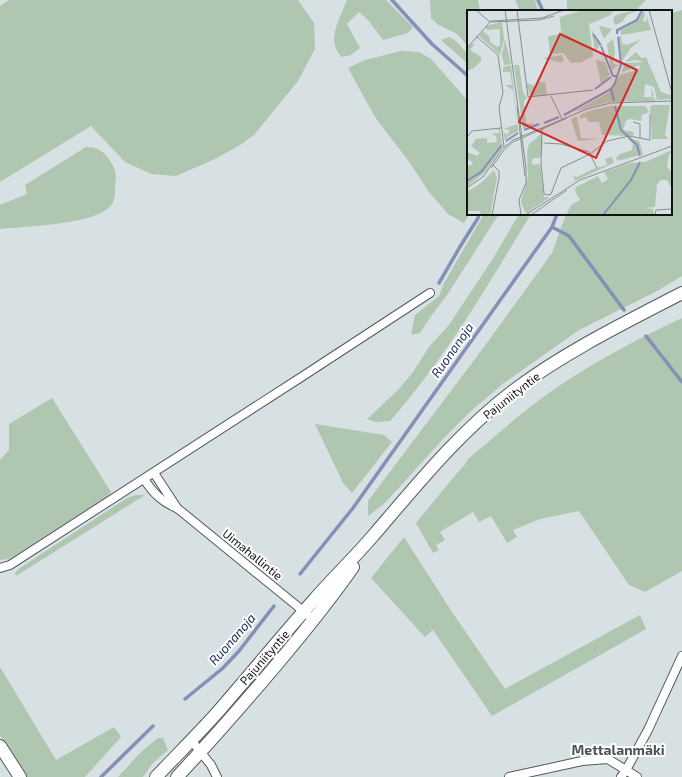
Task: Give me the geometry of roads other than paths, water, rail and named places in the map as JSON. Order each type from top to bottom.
[{"type":"street","points":[[0,568],[10,566],[430,293]]},
{"type":"street","name":"Pajuniityntie","points":[[156,777],[215,715],[303,611],[372,537],[402,501],[446,453],[488,411],[512,392],[561,358],[596,337],[682,293]]},
{"type":"street","name":"Uimahallintie","points":[[154,473],[177,508]]},
{"type":"street","name":"Uimahallintie","points":[[144,479],[161,500],[177,508],[313,619]]},
{"type":"street","name":"Pajuniityntie","points":[[177,777],[240,707],[313,619],[342,582],[372,537]]},
{"type":"street","points":[[621,777],[648,730],[682,656]]},
{"type":"street","points":[[191,740],[211,765],[217,777]]},
{"type":"street","points":[[0,746],[20,777]]},
{"type":"street","points":[[510,777],[582,761],[608,759],[637,777]]},
{"type":"waterway","points":[[392,0],[432,44],[467,75]]},
{"type":"waterway","points":[[538,0],[543,10]]},
{"type":"waterway","points":[[439,283],[479,215]]},
{"type":"waterway","name":"Ruonanoja","points":[[300,574],[353,508],[552,227],[557,215]]},
{"type":"waterway","name":"Ruonanoja","points":[[552,227],[569,236],[624,310]]},
{"type":"waterway","name":"Ruonanoja","points":[[646,336],[682,382]]},
{"type":"waterway","name":"Ruonanoja","points":[[185,699],[223,668],[239,651],[274,606]]},
{"type":"waterway","name":"Ruonanoja","points":[[101,777],[153,726]]},
{"type":"district","name":"Mettalanmäki","points":[[618,749]]}]
